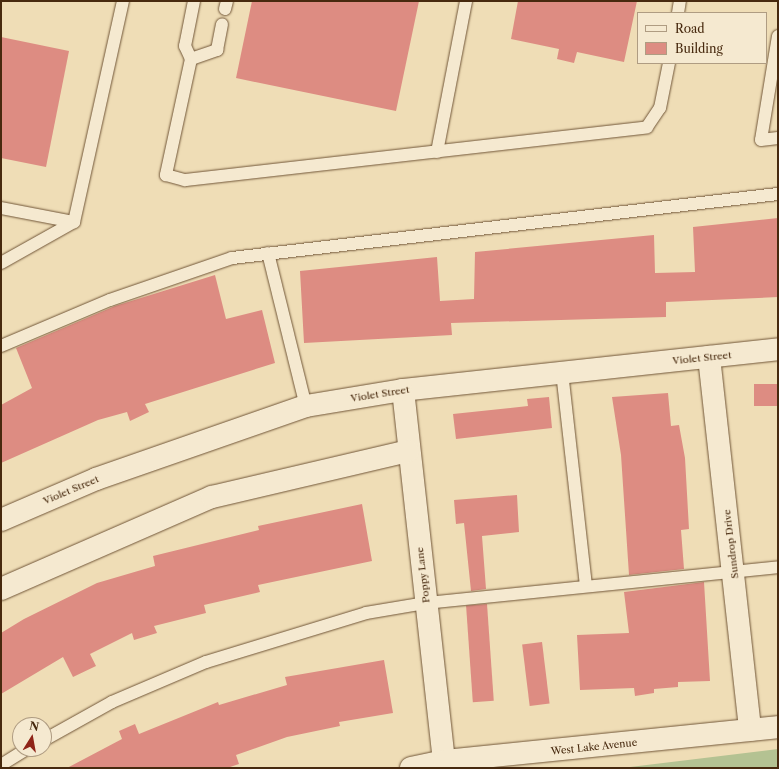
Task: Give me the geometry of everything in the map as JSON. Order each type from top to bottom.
[{"type":"street","name":"Violet Street","points":[[1,520],[96,479],[306,406],[403,390],[778,349]]},
{"type":"street","name":"Sundrop Drive","points":[[708,357],[735,571],[750,730]]},
{"type":"street","name":"Poppy Lane","points":[[403,390],[408,451],[444,764]]},
{"type":"street","points":[[1,588],[212,497],[408,451]]},
{"type":"street","name":"West Lake Avenue","points":[[411,768],[778,727]]},
{"type":"lane","points":[[1,263],[74,222],[123,1]]},
{"type":"lane","points":[[194,1],[185,46],[191,59],[166,175],[185,180],[648,128],[660,108],[669,64]]},
{"type":"lane","points":[[438,152],[466,1]]},
{"type":"lane","points":[[678,12],[680,1]]},
{"type":"lane","points":[[191,59],[216,50],[222,24]]},
{"type":"lane","points":[[778,36],[761,140],[778,138]]},
{"type":"lane","points":[[1,346],[110,300],[232,258],[778,194]]},
{"type":"lane","points":[[1,208],[74,222]]},
{"type":"lane","points":[[268,253],[306,406]]},
{"type":"lane","points":[[562,372],[586,586]]},
{"type":"lane","points":[[52,736],[112,702],[206,662],[366,613],[426,603],[778,567]]},
{"type":"lane","points":[[1,765],[14,757]]},
{"type":"green space","points":[[778,749],[778,768],[622,768]]},
{"type":"building","points":[[252,1],[419,1],[396,111],[236,78]]},
{"type":"building","points":[[518,1],[637,1],[624,62],[577,52],[574,63],[557,59],[559,49],[511,39]]},
{"type":"building","points":[[1,37],[69,51],[46,167],[1,158]]},
{"type":"building","points":[[778,218],[778,297],[666,302],[666,317],[451,323],[452,335],[304,343],[300,271],[437,257],[440,301],[474,299],[475,252],[654,235],[655,273],[695,272],[693,227]]},
{"type":"building","points":[[215,275],[226,319],[262,310],[275,363],[145,404],[149,412],[130,421],[127,412],[98,420],[1,463],[1,405],[32,388],[16,348],[115,306]]},
{"type":"building","points":[[754,384],[778,384],[778,406],[754,406]]},
{"type":"building","points":[[668,393],[671,426],[679,425],[685,458],[689,529],[681,530],[684,569],[629,575],[621,455],[612,397]]},
{"type":"building","points":[[549,397],[552,428],[456,439],[453,414],[528,406],[527,399]]},
{"type":"building","points":[[517,495],[519,532],[482,536],[486,589],[471,591],[464,523],[456,524],[454,500]]},
{"type":"building","points":[[362,504],[372,561],[258,585],[260,592],[204,605],[206,613],[154,626],[157,633],[134,640],[132,633],[90,654],[96,666],[73,677],[63,657],[1,694],[1,633],[24,619],[97,583],[155,566],[153,556],[259,530],[258,526]]},
{"type":"building","points":[[704,582],[710,681],[678,682],[678,687],[654,689],[654,693],[635,696],[634,688],[580,690],[577,635],[629,633],[624,592]]},
{"type":"building","points":[[487,604],[494,701],[473,702],[466,605]]},
{"type":"building","points":[[542,642],[550,704],[530,706],[522,644]]},
{"type":"building","points":[[384,660],[393,713],[339,722],[340,726],[287,737],[236,755],[239,764],[227,768],[67,768],[122,739],[119,731],[135,724],[139,734],[218,702],[219,705],[287,685],[285,677]]}]
